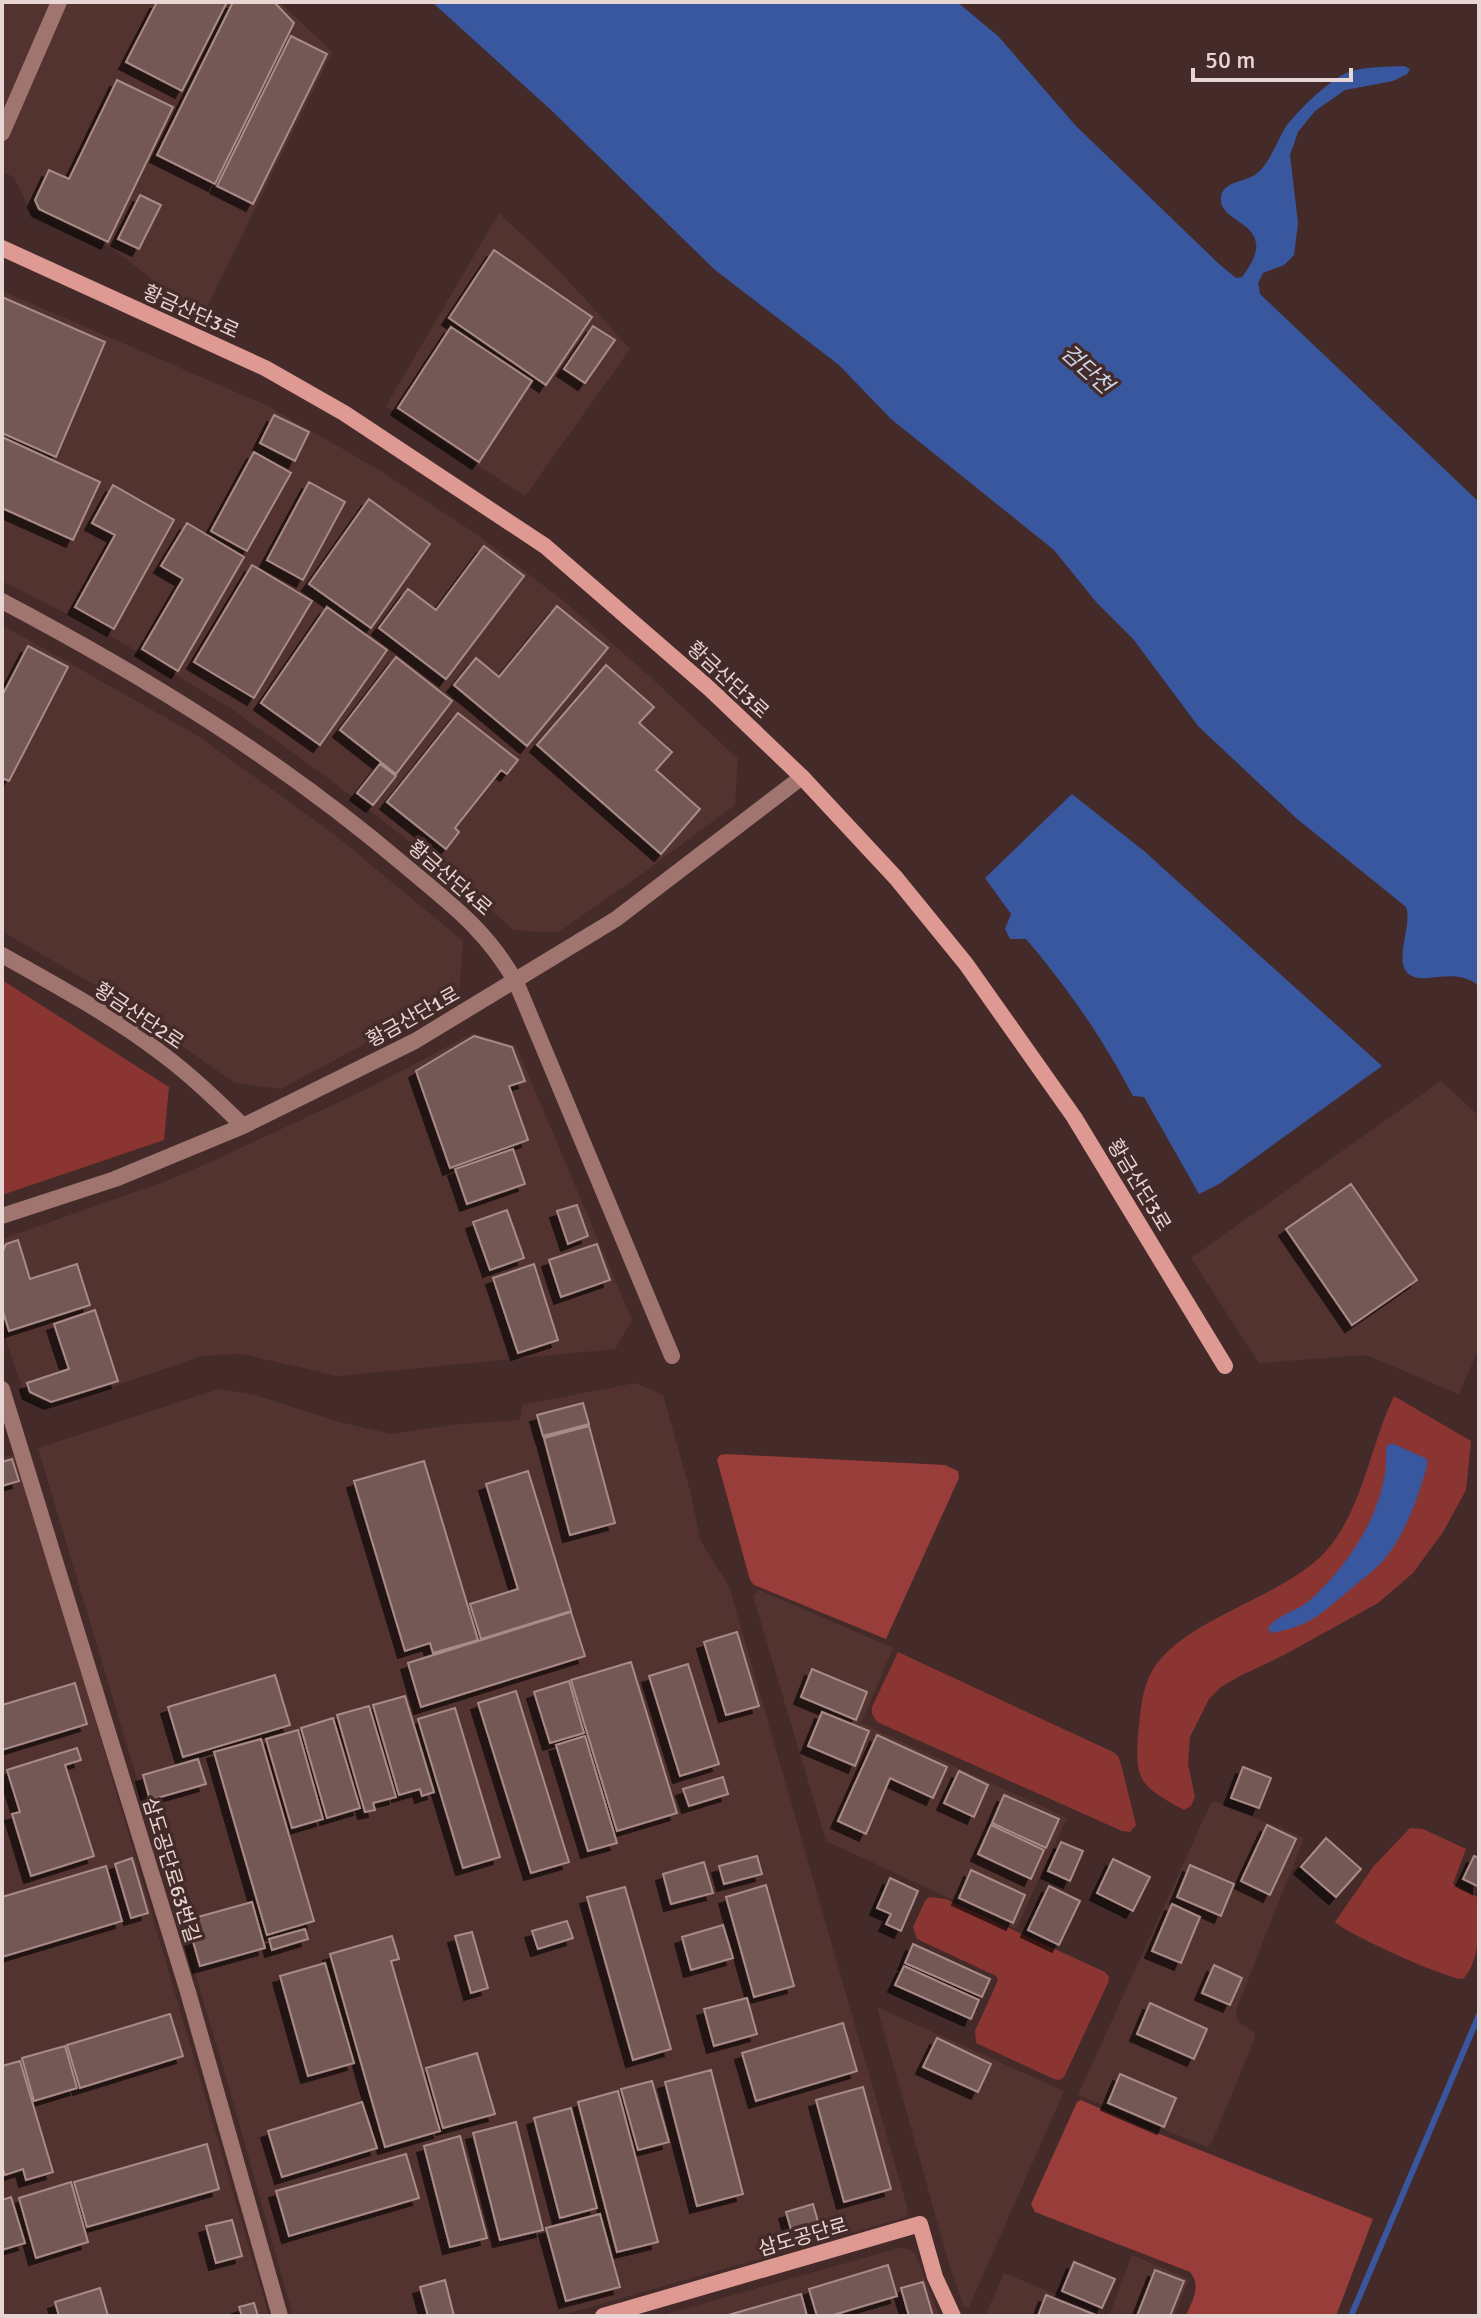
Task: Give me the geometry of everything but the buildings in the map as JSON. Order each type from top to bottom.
[{"type":"street","points":[[2,133],[59,2]]},
{"type":"street","name":"황금산단3로","points":[[2,248],[265,368],[344,413],[545,546],[711,690],[802,777],[896,878],[966,964],[1074,1117],[1225,1366]]},
{"type":"street","name":"황금산단4로","points":[[2,601],[133,673],[246,743],[386,850],[488,938],[516,982],[672,1356]]},
{"type":"street","name":"황금산단1로","points":[[2,1216],[115,1179],[243,1126],[415,1041],[616,919],[802,777]]},
{"type":"street","name":"황금산단2로","points":[[2,955],[162,1053],[243,1126]]},
{"type":"street","name":"삼도공단로63번길","points":[[2,1389],[188,1992],[280,2316]]},
{"type":"street","name":"삼도공단로","points":[[603,2316],[920,2224],[935,2277],[953,2316]]},
{"type":"shaded area","points":[[2,2],[280,2],[332,52],[206,309],[169,293],[115,250],[29,208],[14,177],[2,172]]},
{"type":"shaded area","points":[[499,213],[553,264],[630,349],[525,496],[386,406]]},
{"type":"shaded area","points":[[2,291],[266,405],[379,470],[476,534],[561,599],[738,759],[735,805],[557,933],[514,930],[428,856],[232,709],[118,640],[2,581]]},
{"type":"shaded area","points":[[2,625],[198,736],[335,835],[463,941],[459,993],[281,1089],[235,1083],[91,983],[2,931]]},
{"type":"shaded area","points":[[2,980],[169,1087],[164,1140],[2,1195]]},
{"type":"shaded area","points":[[473,1033],[516,1046],[632,1320],[615,1349],[337,1376],[242,1354],[216,1355],[199,1357],[50,1408],[25,1396],[2,1328],[2,1239],[166,1181],[215,1160],[367,1089]]},
{"type":"shaded area","points":[[1441,1081],[1479,1116],[1479,1348],[1459,1394],[1366,1355],[1259,1363],[1191,1258]]},
{"type":"shaded area","points":[[635,1383],[663,1395],[701,1542],[729,1586],[908,2210],[906,2217],[559,2316],[293,2316],[227,2080],[38,1448],[219,1389],[255,1395],[339,1422],[391,1434],[451,1425],[520,1420],[522,1405]]},
{"type":"shaded area","points":[[1394,1396],[1471,1441],[1466,1490],[1443,1532],[1413,1573],[1378,1603],[1240,1676],[1221,1687],[1209,1699],[1190,1737],[1188,1764],[1195,1797],[1191,1806],[1184,1810],[1151,1790],[1138,1765],[1138,1736],[1149,1677],[1162,1657],[1181,1640],[1283,1583],[1326,1551],[1349,1516]]},
{"type":"shaded area","points":[[11,1455],[20,1462],[269,2316],[2,2316],[2,1458]]},
{"type":"shaded area","points":[[720,1455],[945,1465],[958,1471],[959,1478],[886,1639],[754,1585],[750,1580],[717,1460]]},
{"type":"shaded area","points":[[759,1590],[893,1648],[861,1723],[1067,1818],[1016,1929],[826,1841],[753,1596]]},
{"type":"shaded area","points":[[898,1652],[1113,1752],[1121,1764],[1136,1825],[1130,1832],[1122,1831],[877,1722],[872,1707]]},
{"type":"shaded area","points":[[1215,1801],[1304,1838],[1236,2010],[1238,2022],[1254,2032],[1255,2038],[1211,2144],[1207,2147],[1078,2095],[1211,1803]]},
{"type":"shaded area","points":[[1410,1828],[1423,1829],[1466,1849],[1453,1884],[1479,1898],[1479,1919],[1476,1952],[1463,1979],[1397,1955],[1335,1922],[1373,1867]]},
{"type":"shaded area","points":[[929,1897],[946,1899],[1105,1972],[1109,1977],[1064,2077],[1054,2079],[976,2043],[975,2031],[998,1980],[996,1976],[917,1939],[913,1927]]},
{"type":"shaded area","points":[[877,2007],[1064,2091],[969,2307],[964,2307],[950,2267]]},
{"type":"shaded area","points":[[1081,2100],[1373,2219],[1336,2316],[1186,2316],[1196,2288],[1190,2272],[1035,2212],[1031,2204],[1077,2102]]},
{"type":"shaded area","points":[[899,2248],[909,2249],[916,2255],[939,2316],[659,2316]]},
{"type":"shaded area","points":[[1132,2255],[1189,2279],[1174,2316],[1109,2316]]},
{"type":"shaded area","points":[[1004,2273],[1106,2316],[985,2316]]},
{"type":"water","name":"검단천","points":[[432,2],[957,2],[998,36],[1076,126],[1236,278],[1242,277],[1253,259],[1256,245],[1253,235],[1223,206],[1221,197],[1226,188],[1252,177],[1261,169],[1290,121],[1314,96],[1342,75],[1369,68],[1404,66],[1410,69],[1393,81],[1345,90],[1315,111],[1298,132],[1290,155],[1298,223],[1294,255],[1284,265],[1263,273],[1258,283],[1260,294],[1479,502],[1479,986],[1460,977],[1417,978],[1410,975],[1403,962],[1406,907],[1296,818],[1198,726],[1134,640],[1097,603],[1054,550],[891,419],[839,365],[715,270],[550,109]]},
{"type":"water","points":[[1072,794],[1144,851],[1382,1066],[1219,1184],[1199,1194],[1144,1097],[1133,1096],[1097,1034],[1057,977],[1026,939],[1010,939],[1005,929],[1011,914],[985,878]]},
{"type":"water","points":[[1389,1444],[1427,1459],[1414,1505],[1395,1544],[1375,1569],[1320,1614],[1296,1627],[1272,1633],[1268,1628],[1309,1601],[1352,1552],[1374,1512],[1386,1469],[1386,1448]]},
{"type":"waterway","points":[[1351,2316],[1479,2015]]}]
